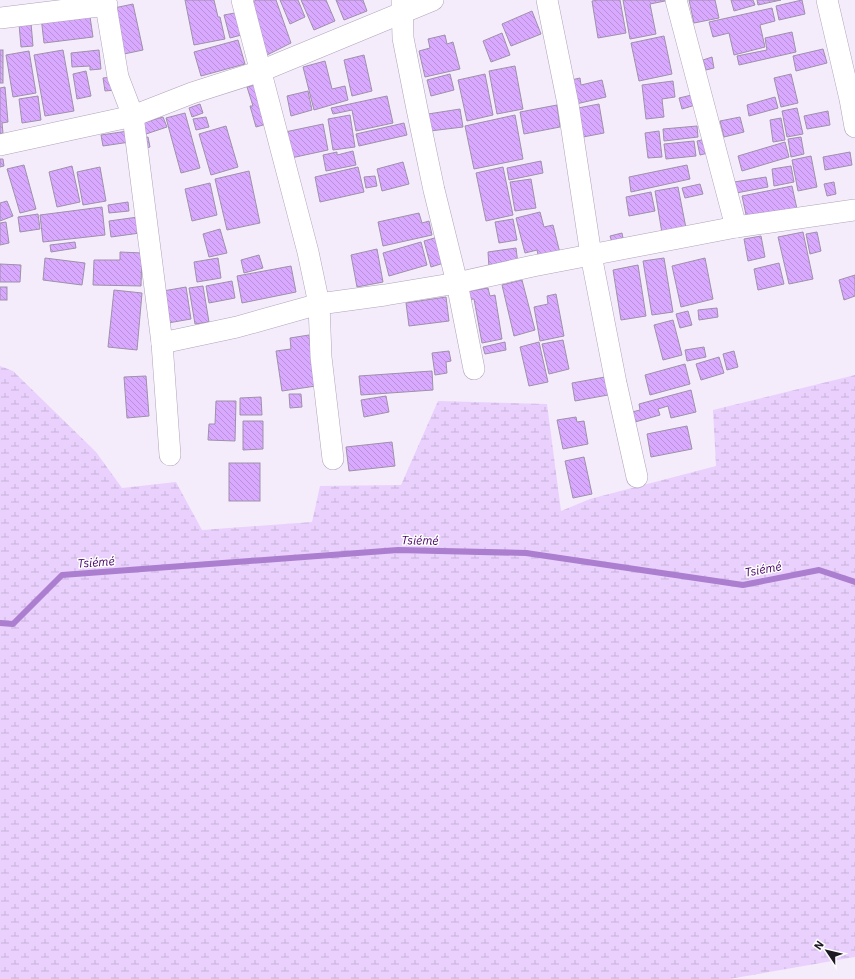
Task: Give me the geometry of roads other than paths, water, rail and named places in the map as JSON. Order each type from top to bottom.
[{"type":"street","points":[[242,0],[304,236],[318,304],[321,357],[333,459]]},
{"type":"street","points":[[0,145],[133,116],[192,93],[261,72],[402,6],[433,0]]},
{"type":"street","points":[[547,0],[568,104],[592,255],[616,383],[637,477]]},
{"type":"street","points":[[676,0],[736,227]]},
{"type":"street","points":[[826,0],[850,99],[855,127]]},
{"type":"street","points":[[0,18],[106,3],[118,77],[133,116],[162,343],[170,455]]},
{"type":"street","points":[[402,6],[403,38],[417,109],[434,190],[457,284],[474,369]]},
{"type":"street","points":[[162,343],[237,327],[318,304],[457,284],[533,266],[736,227],[855,210]]},
{"type":"waterway","name":"Tsiémé","points":[[0,623],[13,624],[62,575],[398,550],[526,553],[743,585],[819,570],[855,582]]}]
